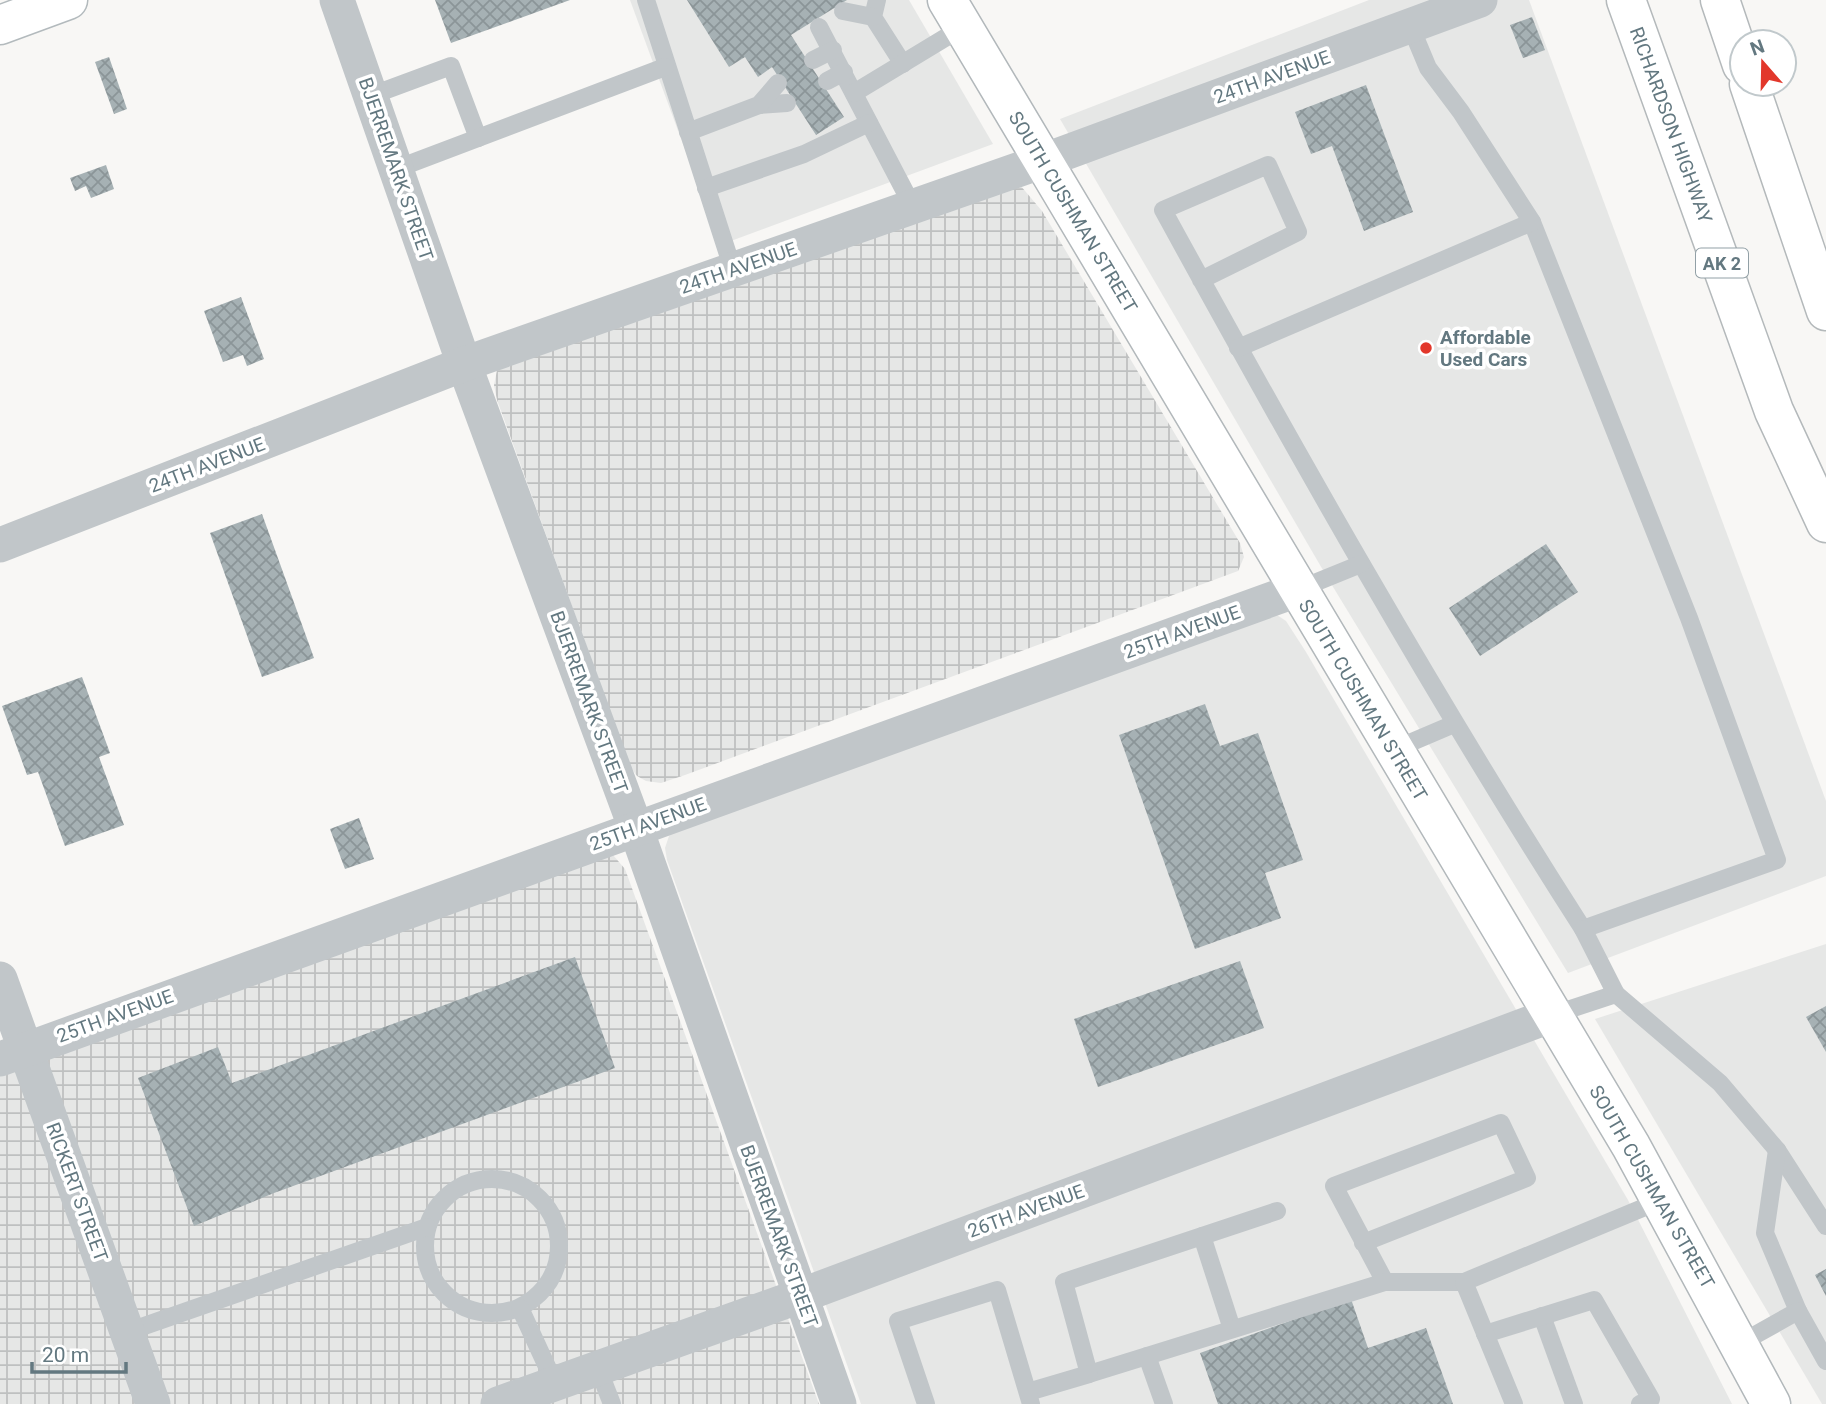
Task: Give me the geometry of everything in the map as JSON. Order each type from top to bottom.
[{"type":"main road","points":[[0,24],[68,0]]},
{"type":"main road","name":"RICHARDSON HIGHWAY","points":[[1626,0],[1774,411],[1826,523]]},
{"type":"main road","points":[[1720,0],[1729,28]]},
{"type":"main road","name":"SOUTH CUSHMAN STREET","points":[[955,14],[1662,1200],[1771,1404]]},
{"type":"main road","points":[[1754,98],[1826,311]]},
{"type":"street","name":"BJERREMARK STREET","points":[[337,0],[464,364],[636,829],[839,1404]]},
{"type":"street","name":"24TH AVENUE","points":[[0,545],[464,364],[1043,161],[1480,0]]},
{"type":"street","name":"25TH AVENUE","points":[[13,1054],[1297,590]]},
{"type":"street","name":"RICKERT STREET","points":[[0,979],[13,1054],[127,1332],[153,1404]]},
{"type":"street","name":"26TH AVENUE","points":[[498,1404],[800,1296],[1552,1015]]},
{"type":"lane","points":[[646,0],[665,66],[733,270]]},
{"type":"lane","points":[[843,11],[875,9],[903,64]]},
{"type":"lane","points":[[855,93],[903,64],[955,14]]},
{"type":"lane","points":[[1410,25],[1427,68],[1461,112],[1532,222],[1689,618],[1777,860],[1583,929]]},
{"type":"lane","points":[[819,27],[845,72],[913,207]]},
{"type":"lane","points":[[813,60],[833,50]]},
{"type":"lane","points":[[370,96],[451,66],[478,138]]},
{"type":"lane","points":[[396,169],[665,66]]},
{"type":"lane","points":[[827,81],[845,72]]},
{"type":"lane","points":[[759,105],[778,83]]},
{"type":"lane","points":[[688,132],[759,105],[787,103]]},
{"type":"lane","points":[[706,188],[804,154],[869,123]]},
{"type":"lane","points":[[1202,280],[1298,232],[1268,165],[1163,209],[1238,348],[1361,564],[1454,724],[1583,929],[1616,994],[1720,1083],[1777,1150],[1826,1226]]},
{"type":"lane","points":[[1238,348],[1532,222]]},
{"type":"lane","points":[[1297,590],[1361,564]]},
{"type":"lane","points":[[1393,750],[1454,724]]},
{"type":"lane","points":[[1552,1015],[1616,994]]},
{"type":"lane","points":[[1363,1242],[1527,1178],[1501,1123],[1334,1186],[1363,1242],[1385,1282]]},
{"type":"lane","points":[[1777,1150],[1765,1233],[1798,1311],[1826,1361]]},
{"type":"lane","points":[[498,1178],[520,1184],[538,1196],[555,1224],[559,1257],[552,1278],[538,1295],[520,1308],[498,1313],[475,1312],[454,1303],[438,1287],[427,1268],[424,1245],[427,1227],[439,1203],[456,1188],[476,1180],[498,1178]]},
{"type":"lane","points":[[926,1404],[898,1321],[997,1290],[1030,1398],[1089,1374],[1385,1282],[1464,1282],[1662,1200]]},
{"type":"lane","points":[[1089,1374],[1064,1282],[1277,1211]]},
{"type":"lane","points":[[127,1332],[427,1227]]},
{"type":"lane","points":[[1202,1236],[1232,1329]]},
{"type":"lane","points":[[1464,1282],[1514,1404]]},
{"type":"lane","points":[[1485,1334],[1594,1300],[1651,1399],[1640,1404]]},
{"type":"lane","points":[[520,1308],[555,1384]]},
{"type":"lane","points":[[1740,1345],[1798,1311]]},
{"type":"lane","points":[[1542,1316],[1574,1404]]},
{"type":"lane","points":[[1147,1356],[1164,1404]]},
{"type":"lane","points":[[598,1368],[612,1404]]},
{"type":"shaded area","points":[[630,0],[909,0],[993,144],[720,245]]},
{"type":"shaded area","name":"Affordable Used Cars","points":[[1369,0],[1529,0],[1826,801],[1826,876],[1568,973],[1327,577],[1060,119]]},
{"type":"shaded area","points":[[1020,185],[1042,211],[1240,543],[1244,557],[1238,571],[685,775],[661,783],[646,781],[637,776],[631,768],[497,400],[494,385],[497,370]]},
{"type":"shaded area","points":[[1277,615],[1286,621],[1306,652],[1628,1200],[1732,1404],[861,1404],[667,860],[665,848],[669,836],[678,822]]},
{"type":"shaded area","points":[[613,855],[625,869],[819,1404],[0,1404],[0,1073]]},
{"type":"shaded area","points":[[1826,944],[1826,1404],[1822,1404],[1595,1019]]},
{"type":"building","points":[[435,0],[570,0],[451,43]]},
{"type":"building","points":[[687,0],[847,0],[791,35],[844,117],[816,135],[772,67],[758,77],[745,57],[729,67]]},
{"type":"building","points":[[1532,17],[1545,50],[1523,58],[1510,25]]},
{"type":"building","points":[[109,57],[127,109],[114,114],[95,62]]},
{"type":"building","points":[[1366,85],[1413,212],[1364,231],[1332,146],[1311,154],[1295,112]]},
{"type":"building","points":[[106,165],[114,189],[91,198],[86,186],[75,191],[70,178]]},
{"type":"building","points":[[241,297],[264,359],[247,366],[243,355],[223,362],[204,311]]},
{"type":"building","points":[[262,514],[314,658],[262,677],[210,533]]},
{"type":"building","points":[[1546,544],[1578,592],[1480,656],[1449,608]]},
{"type":"building","points":[[82,677],[110,753],[99,757],[124,825],[65,846],[38,772],[27,775],[2,706]]},
{"type":"building","points":[[1205,704],[1220,746],[1258,733],[1303,860],[1265,873],[1281,918],[1195,949],[1119,735]]},
{"type":"building","points":[[359,818],[374,859],[345,869],[330,829]]},
{"type":"building","points":[[575,957],[615,1068],[274,1193],[194,1226],[138,1078],[218,1047],[232,1083]]},
{"type":"building","points":[[1240,961],[1264,1028],[1098,1087],[1074,1019]]},
{"type":"building","points":[[1826,1006],[1826,1052],[1806,1017]]},
{"type":"building","points":[[1826,1269],[1826,1296],[1815,1275]]},
{"type":"building","points":[[1351,1299],[1368,1348],[1426,1328],[1453,1404],[1218,1404],[1200,1353]]},
{"type":"place","name":"Affordable Used Cars","points":[[1426,348]]}]
